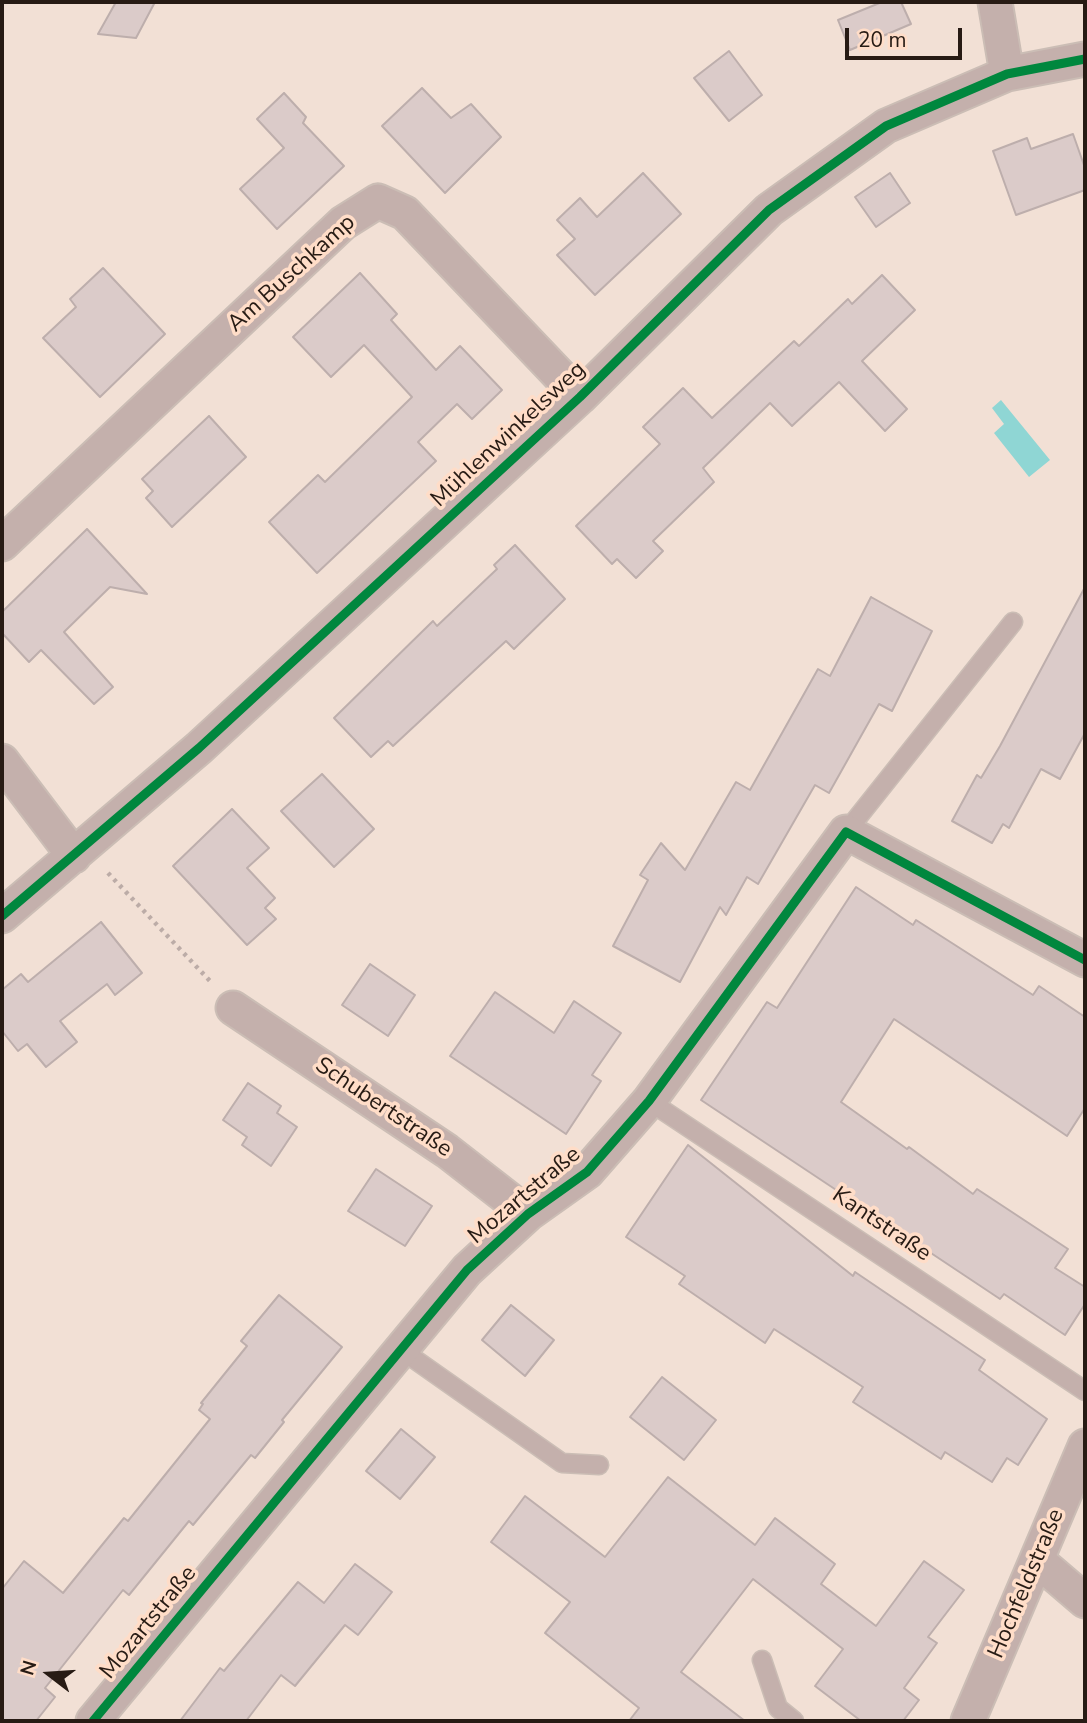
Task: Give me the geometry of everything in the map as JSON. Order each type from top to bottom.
[{"type":"street","points":[[995,2],[1007,74]]},
{"type":"street","name":"Mühlenwinkelsweg","points":[[2,916],[200,748],[580,397],[769,210],[886,126],[1007,74],[1085,59]]},
{"type":"street","name":"Am Buschkamp","points":[[2,544],[342,223],[379,201],[405,213],[580,397]]},
{"type":"street","points":[[2,761],[80,852]]},
{"type":"street","points":[[846,831],[1085,960]]},
{"type":"street","name":"Mozartstraße","points":[[93,1721],[467,1270],[528,1214],[587,1172],[649,1101],[846,831]]},
{"type":"street","name":"Schubertstraße","points":[[233,1008],[447,1151],[528,1214]]},
{"type":"street","name":"Hochfeldstraße","points":[[968,1721],[1085,1446]]},
{"type":"street","points":[[1037,1560],[1085,1601]]},
{"type":"lane","points":[[846,831],[1013,622]]},
{"type":"lane","name":"Kantstraße","points":[[649,1101],[1085,1391]]},
{"type":"lane","points":[[400,1349],[562,1463],[599,1465]]},
{"type":"lane","points":[[762,1660],[778,1709],[794,1721]]},
{"type":"path","points":[[80,852],[233,1008]]},
{"type":"water","points":[[1001,400],[1050,460],[1029,477],[994,433],[1004,424],[992,408]]},
{"type":"building","points":[[116,2],[155,2],[136,38],[98,34]]},
{"type":"building","points":[[882,2],[901,2],[911,24],[850,50],[838,20]]},
{"type":"building","points":[[729,51],[762,95],[729,121],[694,78]]},
{"type":"building","points":[[422,88],[451,118],[471,104],[501,137],[445,193],[382,126]]},
{"type":"building","points":[[284,93],[306,117],[303,123],[344,166],[277,229],[240,189],[284,148],[257,119]]},
{"type":"building","points":[[1073,134],[1085,168],[1085,190],[1016,215],[993,151],[1027,138],[1031,149]]},
{"type":"building","points":[[643,173],[681,214],[595,295],[557,255],[575,239],[557,220],[580,198],[597,217]]},
{"type":"building","points":[[890,173],[910,203],[876,227],[855,197]]},
{"type":"building","points":[[103,268],[165,334],[100,397],[43,338],[76,307],[70,299]]},
{"type":"building","points":[[360,273],[397,314],[391,320],[436,370],[460,346],[502,390],[472,419],[457,404],[418,442],[436,461],[317,573],[269,522],[318,475],[325,482],[412,397],[364,345],[331,377],[293,337]]},
{"type":"building","points":[[882,275],[915,310],[862,361],[907,409],[885,431],[839,382],[792,426],[770,403],[703,468],[714,482],[653,541],[663,551],[636,578],[617,559],[612,564],[576,526],[660,444],[643,427],[683,388],[712,418],[794,341],[799,346],[848,299],[852,304]]},
{"type":"building","points":[[209,416],[246,457],[172,527],[146,498],[153,491],[142,479]]},
{"type":"building","points":[[87,529],[147,594],[110,587],[64,632],[113,687],[94,704],[41,650],[29,662],[2,633],[2,612]]},
{"type":"building","points":[[515,545],[565,599],[514,649],[506,641],[393,746],[388,741],[371,757],[334,718],[433,621],[437,626],[497,569],[494,565]]},
{"type":"building","points":[[1085,587],[1085,733],[1060,779],[1041,769],[1009,828],[1003,824],[992,843],[952,821],[977,775],[981,778],[1000,746]]},
{"type":"building","points":[[871,597],[932,631],[892,711],[879,704],[829,793],[815,785],[758,884],[747,877],[726,915],[720,907],[680,982],[613,946],[648,880],[640,875],[661,843],[685,870],[736,782],[750,790],[818,669],[830,676]]},
{"type":"building","points":[[322,774],[374,829],[334,867],[281,811]]},
{"type":"building","points":[[232,809],[269,848],[247,868],[275,898],[265,908],[276,919],[247,945],[173,866]]},
{"type":"building","points":[[856,887],[913,925],[916,920],[1033,995],[1039,986],[1085,1017],[1085,1108],[1067,1136],[894,1019],[841,1102],[973,1194],[977,1189],[1068,1249],[1055,1268],[1085,1287],[1085,1304],[1065,1335],[1004,1294],[1000,1299],[701,1100],[767,1002],[777,1008]]},
{"type":"building","points":[[101,922],[142,973],[115,995],[107,984],[60,1021],[77,1042],[46,1067],[27,1044],[18,1051],[2,1031],[2,990],[21,974],[28,982]]},
{"type":"building","points":[[370,964],[415,995],[388,1036],[342,1005]]},
{"type":"building","points":[[495,992],[554,1033],[574,1001],[621,1033],[592,1075],[601,1081],[566,1134],[450,1056]]},
{"type":"building","points":[[248,1083],[281,1106],[277,1113],[297,1127],[271,1166],[242,1145],[247,1137],[223,1120]]},
{"type":"building","points":[[688,1145],[853,1276],[855,1272],[985,1360],[979,1370],[1047,1419],[1018,1465],[1007,1458],[992,1482],[945,1452],[941,1459],[853,1402],[863,1387],[774,1329],[765,1343],[679,1284],[685,1276],[626,1237]]},
{"type":"building","points":[[376,1169],[432,1206],[405,1246],[348,1211]]},
{"type":"building","points":[[279,1295],[342,1347],[282,1420],[284,1422],[255,1458],[251,1455],[193,1525],[189,1521],[129,1595],[123,1590],[45,1688],[55,1697],[36,1721],[2,1721],[2,1589],[24,1561],[63,1593],[124,1518],[128,1521],[210,1419],[199,1410],[203,1404],[201,1403],[247,1346],[241,1341]]},
{"type":"building","points":[[511,1305],[554,1340],[525,1376],[482,1340]]},
{"type":"building","points":[[662,1377],[716,1420],[684,1460],[630,1417]]},
{"type":"building","points":[[401,1429],[435,1457],[400,1499],[366,1471]]},
{"type":"building","points":[[668,1477],[755,1545],[775,1518],[835,1564],[821,1584],[876,1626],[924,1561],[964,1590],[928,1637],[937,1643],[904,1688],[919,1700],[903,1721],[861,1721],[815,1686],[843,1649],[753,1579],[681,1672],[745,1721],[629,1721],[639,1708],[545,1633],[570,1602],[491,1542],[525,1496],[605,1557]]},
{"type":"building","points":[[355,1564],[392,1592],[358,1635],[345,1625],[295,1686],[281,1675],[246,1721],[180,1721],[220,1668],[224,1671],[298,1582],[324,1603]]},
{"type":"cycle path","points":[[2,916],[199,748],[580,397],[769,210],[886,126],[1007,74],[1085,59]]},
{"type":"cycle path","points":[[93,1721],[467,1270],[528,1214],[587,1172],[649,1101],[846,832],[1085,960]]}]
